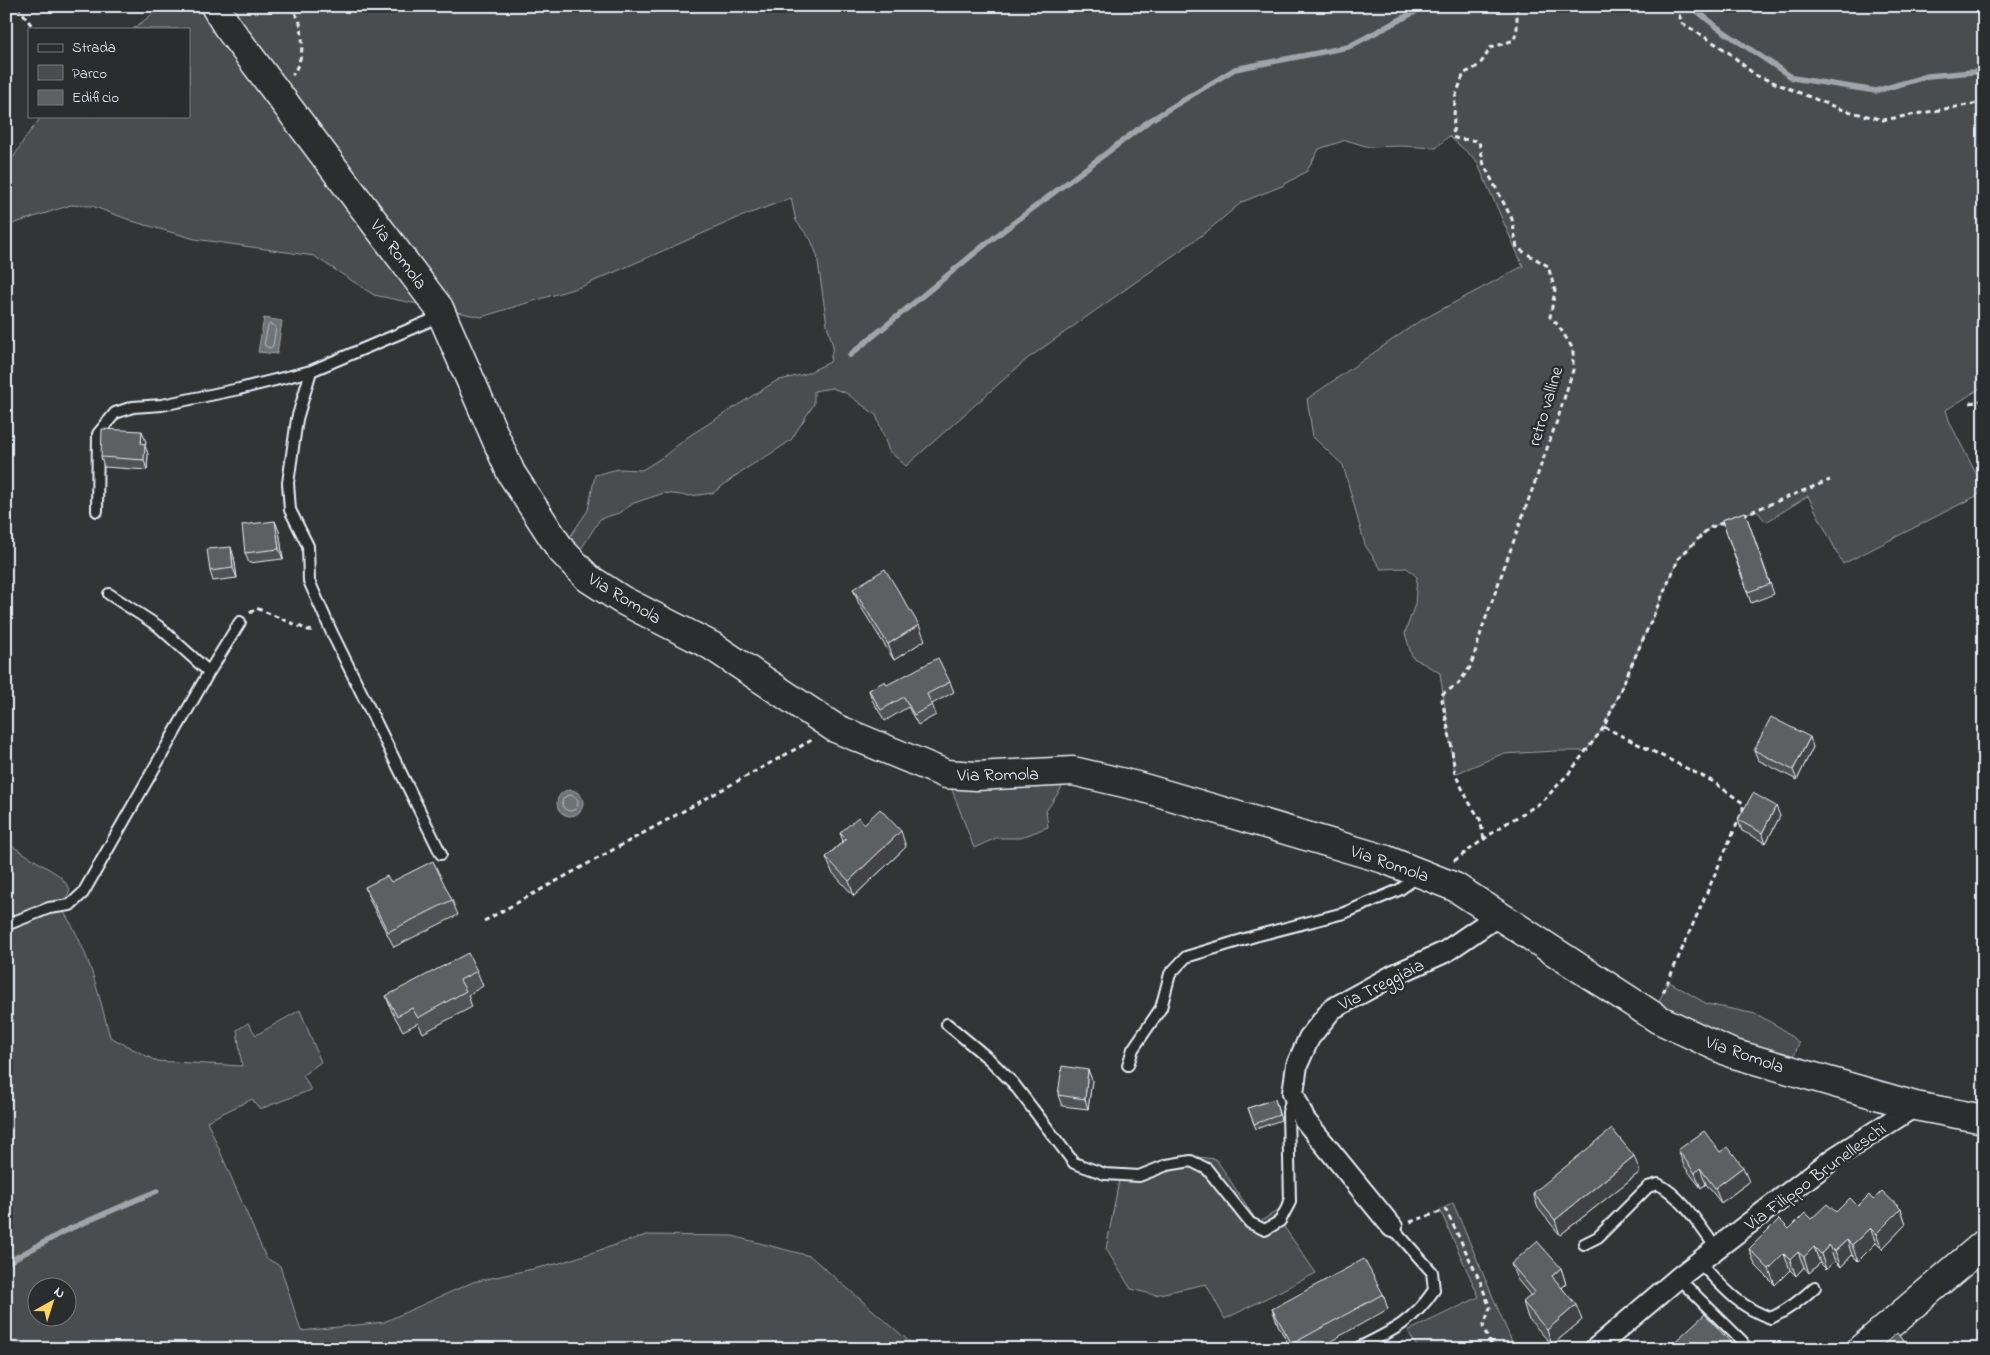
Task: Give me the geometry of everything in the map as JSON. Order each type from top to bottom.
[{"type":"street","name":"Via Romola","points":[[215,6],[227,26],[431,296],[442,316],[511,473],[561,550],[588,578],[622,600],[712,646],[835,728],[946,774],[976,776],[1073,771],[1137,786],[1384,858],[1455,887],[1653,1016],[1731,1053],[1915,1106],[1984,1119]]},
{"type":"street","name":"Via Treggiaia","points":[[1293,1093],[1297,1065],[1309,1038],[1332,1009],[1394,975],[1445,952],[1499,915]]},
{"type":"street","points":[[1293,1093],[1304,1119],[1392,1227]]},
{"type":"street","name":"Via Filippo Brunelleschi","points":[[1595,1349],[1678,1278],[1834,1158],[1915,1106]]},
{"type":"street","points":[[1861,1349],[1984,1244]]},
{"type":"lane","points":[[97,511],[98,434],[115,413],[133,408],[162,405],[240,389],[311,371],[442,316]]},
{"type":"lane","points":[[311,371],[297,419],[288,483],[290,510],[308,546],[309,581],[332,633],[441,854]]},
{"type":"lane","points":[[109,594],[158,626],[209,672]]},
{"type":"lane","points":[[6,924],[49,908],[70,905],[83,894],[209,672],[240,622]]},
{"type":"lane","points":[[1128,1065],[1133,1049],[1160,1008],[1170,974],[1186,957],[1255,936],[1344,913],[1428,876]]},
{"type":"lane","points":[[947,1024],[989,1059],[1013,1083],[1074,1164],[1105,1174],[1139,1176],[1167,1165],[1191,1161],[1207,1169],[1250,1223],[1265,1230],[1280,1221],[1290,1202],[1288,1112],[1293,1093]]},
{"type":"lane","points":[[1584,1244],[1598,1237],[1648,1187],[1658,1184],[1665,1187],[1679,1201],[1717,1249]]},
{"type":"lane","points":[[1356,1349],[1398,1328],[1423,1306],[1434,1290],[1432,1272],[1392,1227]]},
{"type":"lane","points":[[1699,1262],[1735,1300],[1759,1314],[1771,1318],[1798,1303],[1815,1287]]},
{"type":"lane","points":[[1678,1278],[1742,1341],[1746,1349]]},
{"type":"path","points":[[18,6],[33,28]]},
{"type":"path","points":[[290,6],[300,21],[302,55]]},
{"type":"path","name":"retro valline","points":[[1484,839],[1480,819],[1455,774],[1441,695],[1458,684],[1471,666],[1482,629],[1558,418],[1573,370],[1573,349],[1558,324],[1550,317],[1555,291],[1548,266],[1517,248],[1512,220],[1484,165],[1479,142],[1472,139],[1458,140],[1453,137],[1455,98],[1464,73],[1475,69],[1484,61],[1490,48],[1514,40],[1517,30],[1518,6]]},
{"type":"path","points":[[1676,6],[1682,23],[1727,51],[1755,75],[1840,109],[1883,120],[1984,102]]},
{"type":"path","points":[[1970,403],[1984,400]]},
{"type":"path","points":[[1741,516],[1830,480]]},
{"type":"path","points":[[1428,876],[1452,863],[1484,839],[1542,802],[1570,772],[1604,727],[1679,558],[1710,528],[1733,519]]},
{"type":"path","points":[[240,622],[256,608],[308,630],[332,633]]},
{"type":"path","points":[[1604,727],[1712,781],[1743,803],[1743,810],[1653,1016]]},
{"type":"path","points":[[484,921],[835,728]]},
{"type":"path","points":[[1392,1227],[1446,1210],[1480,1281],[1490,1308],[1483,1327],[1493,1349]]},
{"type":"green space","points":[[163,6],[1984,6],[1984,386],[1946,410],[1950,423],[1984,492],[1843,564],[1808,496],[1766,522],[1756,510],[1709,528],[1679,558],[1604,727],[1586,751],[1502,754],[1455,774],[1440,673],[1412,657],[1405,633],[1415,604],[1417,577],[1407,568],[1381,569],[1365,545],[1343,465],[1313,437],[1307,399],[1418,322],[1523,266],[1476,160],[1449,136],[1436,148],[1369,147],[1346,140],[1319,149],[1307,171],[1282,186],[1242,202],[1205,233],[1027,359],[906,466],[889,451],[876,415],[846,393],[832,388],[814,391],[814,404],[791,440],[742,471],[713,493],[690,496],[664,493],[634,503],[619,513],[600,519],[573,562],[561,550],[588,510],[595,475],[618,469],[642,470],[663,457],[689,436],[776,381],[805,374],[830,362],[833,346],[827,325],[817,255],[811,240],[796,221],[791,198],[740,217],[583,286],[481,317],[374,295],[314,256],[195,239],[135,222],[92,206],[71,205],[6,226],[6,170],[25,138],[40,118],[190,118],[190,28],[134,28]]},
{"type":"green space","points":[[1073,771],[1046,811],[1048,827],[1020,838],[996,838],[974,848],[946,774]]},
{"type":"green space","points":[[6,842],[60,876],[70,889],[66,899],[58,904],[77,934],[84,951],[96,985],[110,1037],[156,1061],[242,1066],[237,1030],[248,1023],[256,1035],[300,1010],[321,1062],[303,1075],[311,1090],[260,1109],[252,1099],[207,1121],[266,1258],[280,1266],[301,1331],[384,1322],[473,1282],[560,1263],[646,1235],[732,1236],[810,1256],[918,1349],[6,1349]]},
{"type":"green space","points":[[1668,981],[1707,1004],[1756,1014],[1781,1028],[1799,1043],[1789,1069],[1653,1016]]},
{"type":"green space","points":[[1197,1157],[1216,1159],[1258,1223],[1290,1202],[1280,1221],[1316,1273],[1225,1319],[1206,1284],[1155,1295],[1131,1289],[1106,1249],[1120,1175]]},
{"type":"green space","points":[[1453,1203],[1515,1349],[1418,1349],[1408,1331],[1479,1297],[1440,1210]]},
{"type":"water","points":[[264,318],[282,321],[277,354],[258,352]]},
{"type":"water","points":[[570,790],[579,794],[583,803],[579,812],[570,816],[561,812],[557,803],[561,794]]},
{"type":"building","points":[[102,429],[142,431],[141,443],[145,444],[144,460],[101,457]]},
{"type":"building","points":[[1745,512],[1770,584],[1748,592],[1722,520]]},
{"type":"building","points":[[275,521],[279,549],[245,553],[242,525]]},
{"type":"building","points":[[231,547],[233,568],[210,571],[207,549]]},
{"type":"building","points":[[885,569],[919,625],[888,644],[853,589]]},
{"type":"building","points":[[938,658],[950,682],[927,694],[932,705],[914,715],[904,697],[881,710],[869,690],[885,681],[887,685]]},
{"type":"building","points":[[1771,717],[1810,737],[1793,770],[1754,750]]},
{"type":"building","points":[[1753,793],[1776,806],[1762,833],[1738,820]]},
{"type":"building","points":[[880,809],[901,831],[849,881],[826,857],[846,839],[840,833],[858,817],[864,824]]},
{"type":"building","points":[[433,861],[452,900],[388,932],[365,887],[387,876],[391,882]]},
{"type":"building","points":[[468,953],[477,971],[460,980],[466,991],[418,1018],[412,1008],[397,1016],[386,996]]},
{"type":"building","points":[[1062,1066],[1088,1070],[1085,1099],[1058,1095]]},
{"type":"building","points":[[1275,1099],[1279,1115],[1254,1124],[1248,1108]]},
{"type":"building","points":[[1612,1129],[1634,1156],[1555,1220],[1533,1193]]},
{"type":"building","points":[[1704,1131],[1720,1152],[1728,1147],[1743,1167],[1715,1188],[1700,1168],[1695,1173],[1678,1150]]},
{"type":"building","points":[[1882,1191],[1901,1209],[1876,1234],[1870,1228],[1852,1245],[1847,1240],[1835,1251],[1829,1245],[1821,1254],[1814,1247],[1804,1257],[1798,1252],[1790,1260],[1784,1254],[1769,1269],[1749,1249],[1779,1219],[1789,1229],[1805,1213],[1811,1219],[1827,1204],[1836,1212],[1850,1198],[1858,1206],[1869,1195],[1873,1200]]},
{"type":"building","points":[[1537,1241],[1561,1268],[1552,1276],[1576,1305],[1547,1330],[1523,1302],[1535,1292],[1511,1264]]},
{"type":"building","points":[[1364,1259],[1383,1294],[1292,1344],[1272,1309]]},
{"type":"building","points":[[1705,1314],[1734,1346],[1731,1349],[1667,1349]]},
{"type":"building","points":[[1897,1333],[1909,1349],[1878,1349]]},
{"type":"building","points":[[1401,1342],[1404,1349],[1384,1349]]},
{"type":"waterway","points":[[850,355],[987,243],[1149,121],[1235,69],[1348,47],[1426,6]]},
{"type":"waterway","points":[[1691,6],[1717,27],[1793,78],[1876,91],[1928,76],[1984,71]]},
{"type":"waterway","points":[[6,1263],[67,1230],[157,1191]]}]
